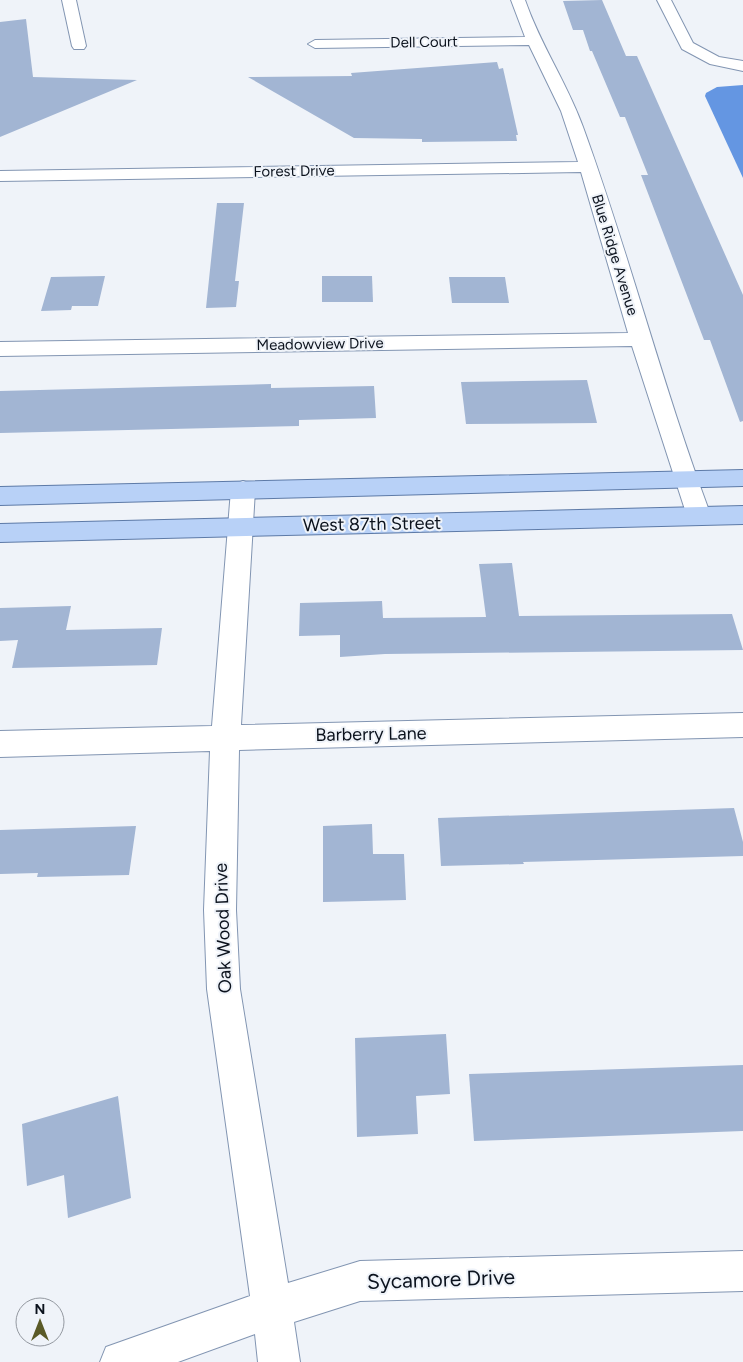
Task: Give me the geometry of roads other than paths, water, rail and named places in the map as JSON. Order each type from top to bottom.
[{"type":"main road","name":"West 87th Street","points":[[0,496],[743,478]]},
{"type":"main road","name":"West 87th Street","points":[[0,533],[743,515]]},
{"type":"street","points":[[69,0],[79,46]]},
{"type":"street","name":"Blue Ridge Avenue","points":[[518,0],[533,41],[568,109],[588,167],[685,479],[699,516]]},
{"type":"street","points":[[664,0],[687,46],[715,61],[743,66]]},
{"type":"street","name":"Dell Court","points":[[314,44],[533,41]]},
{"type":"street","name":"Forest Drive","points":[[0,176],[588,167]]},
{"type":"street","name":"Meadowview Drive","points":[[0,349],[640,339]]},
{"type":"street","name":"Oak Wood Drive","points":[[243,490],[219,871],[222,972],[229,1041],[273,1308],[279,1362]]},
{"type":"street","name":"Barberry Lane","points":[[0,744],[743,725]]},
{"type":"street","name":"Sycamore Drive","points":[[121,1362],[273,1308],[360,1281],[743,1271]]},
{"type":"water","points":[[743,85],[743,178],[705,96],[706,93],[717,87]]}]
